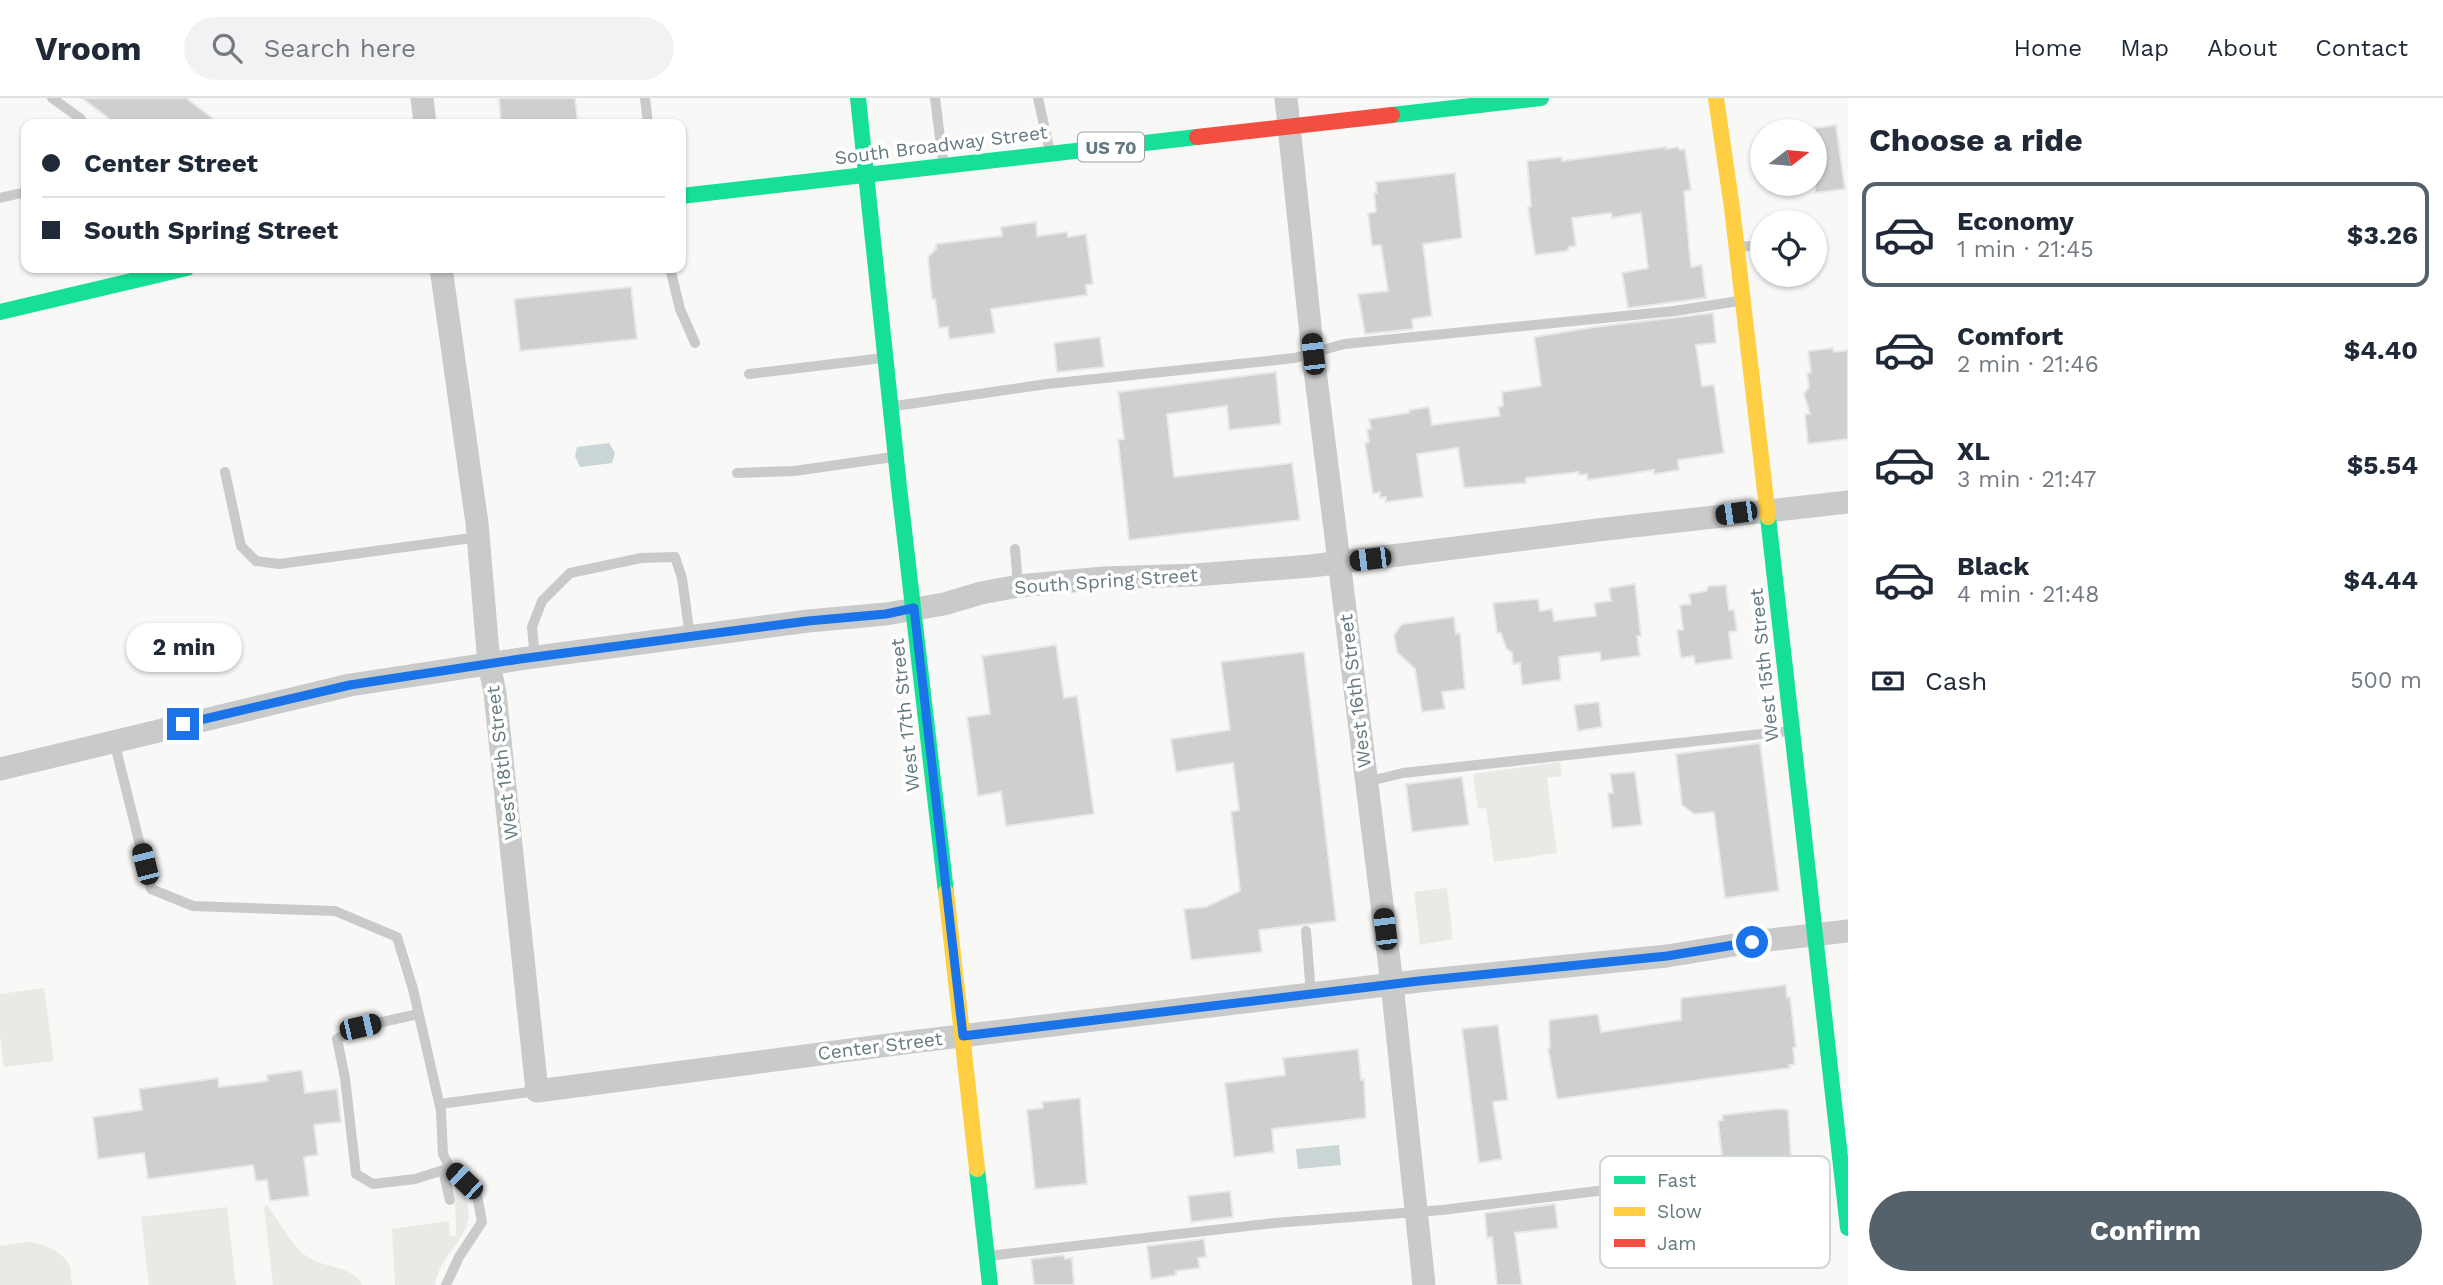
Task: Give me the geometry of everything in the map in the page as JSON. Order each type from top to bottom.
[{"type":"main road","name":"West 17th Street","points":[[858,98],[990,1285]]},
{"type":"main road","name":"South Broadway Street","points":[[686,195],[1289,126],[1400,110],[1541,98]]},
{"type":"main road","name":"West 15th Street","points":[[1716,98],[1736,247],[1815,935],[1843,1149],[1848,1228]]},
{"type":"main road","points":[[0,312],[166,273]]},
{"type":"street","points":[[422,98],[424,119]]},
{"type":"street","name":"West 16th Street","points":[[1286,98],[1313,354],[1392,984],[1424,1285]]},
{"type":"street","name":"West 18th Street","points":[[442,273],[479,537],[489,664],[495,693],[537,1091]]},
{"type":"street","name":"South Spring Street","points":[[0,769],[350,685],[808,621],[886,614],[944,604],[1018,586],[1340,563],[1848,502]]},
{"type":"street","name":"Center Street","points":[[537,1091],[963,1036],[1392,984],[1667,956],[1752,942],[1848,931]]},
{"type":"lane","points":[[52,98],[81,119]]},
{"type":"lane","points":[[645,98],[647,119]]},
{"type":"lane","points":[[935,98],[943,166]]},
{"type":"lane","points":[[1038,98],[1051,154]]},
{"type":"lane","points":[[0,198],[21,193]]},
{"type":"lane","points":[[1736,247],[1750,246]]},
{"type":"lane","points":[[671,273],[680,309],[695,343]]},
{"type":"lane","points":[[891,407],[1047,384],[1295,358],[1344,344],[1674,311],[1742,300]]},
{"type":"lane","points":[[749,374],[886,358]]},
{"type":"lane","points":[[737,473],[793,471],[896,457]]},
{"type":"lane","points":[[225,472],[242,546],[257,561],[279,564],[479,537]]},
{"type":"lane","points":[[1014,549],[1018,586]]},
{"type":"lane","points":[[535,658],[532,627],[542,601],[570,573],[640,558],[675,557],[682,578],[691,638]]},
{"type":"lane","points":[[1366,782],[1403,773],[1792,730]]},
{"type":"lane","points":[[114,741],[151,889],[193,906],[335,911],[397,937],[440,1104],[443,1154],[450,1199]]},
{"type":"lane","points":[[1306,932],[1311,994]]},
{"type":"lane","points":[[418,1014],[360,1027],[337,1039],[345,1078],[356,1174],[373,1184],[415,1179],[446,1169]]},
{"type":"lane","points":[[440,1104],[537,1091]]},
{"type":"lane","points":[[446,1169],[477,1195],[481,1222],[459,1257],[446,1285]]},
{"type":"lane","points":[[986,1256],[1273,1223],[1442,1210],[1600,1191]]},
{"type":"shaded area","points":[[609,443],[615,453],[612,463],[580,467],[575,456],[577,447]]},
{"type":"shaded area","points":[[1560,762],[1562,776],[1547,778],[1557,853],[1494,862],[1486,808],[1478,809],[1473,774]]},
{"type":"shaded area","points":[[1447,888],[1453,939],[1420,945],[1414,892]]},
{"type":"shaded area","points":[[44,988],[54,1061],[4,1067],[0,1035],[0,994]]},
{"type":"shaded area","points":[[1339,1145],[1341,1165],[1298,1169],[1296,1149]]},
{"type":"shaded area","points":[[458,1186],[469,1215],[466,1227],[445,1259],[435,1285],[395,1285],[392,1229],[449,1221],[450,1236],[456,1236],[455,1187]]},
{"type":"shaded area","points":[[266,1204],[293,1242],[306,1255],[319,1263],[347,1271],[362,1285],[273,1285],[264,1208]]},
{"type":"shaded area","points":[[227,1207],[236,1285],[149,1285],[141,1217]]},
{"type":"shaded area","points":[[27,1242],[46,1246],[63,1256],[70,1267],[72,1285],[0,1285],[0,1246]]},
{"type":"building","points":[[82,98],[186,98],[213,119],[109,119]]},
{"type":"building","points":[[499,98],[575,98],[577,119],[501,119]]},
{"type":"building","points":[[1836,125],[1845,189],[1827,191],[1827,126]]},
{"type":"building","points":[[1666,147],[1685,149],[1691,190],[1684,191],[1691,267],[1702,265],[1706,298],[1628,308],[1622,273],[1648,268],[1641,213],[1612,218],[1611,213],[1572,218],[1576,246],[1569,247],[1567,251],[1535,255],[1528,207],[1531,206],[1527,161],[1562,157],[1562,161]]},
{"type":"building","points":[[1455,173],[1462,238],[1423,244],[1432,316],[1412,319],[1413,329],[1365,334],[1358,294],[1388,291],[1381,245],[1372,246],[1368,213],[1376,212],[1376,182]]},
{"type":"building","points":[[1036,222],[1037,236],[1067,232],[1068,237],[1086,234],[1093,284],[1086,285],[1087,295],[991,309],[995,333],[949,339],[948,327],[939,328],[935,299],[932,299],[928,257],[936,249],[936,244],[1002,236],[1001,227]]},
{"type":"building","points":[[631,287],[637,339],[520,351],[514,299]]},
{"type":"building","points":[[1713,313],[1716,343],[1696,345],[1702,386],[1714,385],[1724,453],[1678,460],[1679,470],[1654,474],[1654,470],[1588,480],[1587,474],[1579,475],[1579,472],[1526,478],[1526,483],[1464,488],[1458,448],[1417,454],[1423,497],[1386,502],[1386,497],[1380,498],[1380,492],[1373,494],[1365,443],[1369,442],[1369,419],[1429,407],[1432,425],[1500,416],[1498,407],[1503,406],[1502,392],[1541,386],[1534,337]]},
{"type":"building","points":[[1100,337],[1104,367],[1057,372],[1054,343]]},
{"type":"building","points":[[1833,348],[1834,352],[1848,350],[1848,439],[1808,444],[1805,414],[1810,414],[1804,394],[1809,387],[1807,373],[1811,372],[1808,351]]},
{"type":"building","points":[[1276,372],[1281,424],[1229,430],[1227,406],[1167,414],[1174,477],[1292,463],[1300,520],[1129,540],[1118,440],[1124,439],[1118,392]]},
{"type":"building","points":[[1635,584],[1641,636],[1637,636],[1640,656],[1601,661],[1600,652],[1559,657],[1561,680],[1522,685],[1520,663],[1513,664],[1512,653],[1506,648],[1501,633],[1497,633],[1493,603],[1538,599],[1540,611],[1552,609],[1554,621],[1596,616],[1594,603],[1611,601],[1609,588]]},
{"type":"building","points":[[1726,585],[1729,610],[1734,610],[1737,631],[1729,632],[1732,659],[1695,664],[1694,656],[1681,658],[1677,630],[1683,630],[1680,605],[1691,604],[1689,594],[1706,591],[1709,586]]},
{"type":"building","points":[[1454,617],[1456,634],[1460,633],[1465,689],[1442,692],[1445,709],[1422,712],[1415,669],[1397,652],[1394,635],[1402,624]]},
{"type":"building","points":[[1056,645],[1064,698],[1077,696],[1094,814],[1006,826],[1001,792],[978,796],[967,717],[990,714],[982,656]]},
{"type":"building","points":[[1304,652],[1336,921],[1259,930],[1262,952],[1191,960],[1184,909],[1206,907],[1240,891],[1231,812],[1239,810],[1233,763],[1176,772],[1171,739],[1230,730],[1221,662]]},
{"type":"building","points":[[1599,702],[1602,727],[1578,731],[1574,705]]},
{"type":"building","points":[[1760,743],[1779,891],[1725,898],[1714,812],[1694,814],[1682,805],[1676,754]]},
{"type":"building","points":[[1635,772],[1642,825],[1612,828],[1608,793],[1613,793],[1610,774]]},
{"type":"building","points":[[1462,777],[1469,825],[1412,832],[1406,784]]},
{"type":"building","points":[[1786,985],[1796,1047],[1793,1048],[1795,1064],[1789,1065],[1790,1068],[1557,1099],[1548,1048],[1549,1020],[1598,1014],[1601,1032],[1681,1020],[1681,998]]},
{"type":"building","points":[[1498,1025],[1508,1100],[1493,1102],[1502,1159],[1479,1163],[1462,1029]]},
{"type":"building","points":[[1358,1049],[1361,1080],[1364,1079],[1366,1118],[1272,1129],[1274,1152],[1234,1157],[1225,1083],[1285,1075],[1283,1058]]},
{"type":"building","points":[[302,1070],[305,1093],[337,1089],[341,1122],[314,1125],[318,1155],[304,1157],[309,1196],[270,1201],[267,1180],[256,1181],[253,1165],[148,1179],[144,1153],[98,1159],[93,1117],[142,1110],[139,1089],[218,1078],[219,1087],[268,1081],[267,1075]]},
{"type":"building","points":[[1080,1098],[1087,1184],[1035,1189],[1027,1110],[1043,1108],[1042,1102]]},
{"type":"building","points":[[1788,1110],[1791,1156],[1722,1156],[1718,1121],[1723,1120],[1722,1115]]},
{"type":"building","points":[[1230,1191],[1233,1217],[1191,1222],[1188,1196]]},
{"type":"building","points":[[1555,1204],[1558,1228],[1515,1233],[1522,1285],[1497,1285],[1492,1237],[1487,1238],[1485,1213]]},
{"type":"building","points":[[1204,1239],[1206,1257],[1198,1258],[1200,1268],[1176,1271],[1176,1275],[1151,1279],[1147,1246]]},
{"type":"building","points":[[1064,1255],[1065,1259],[1072,1258],[1074,1285],[1034,1285],[1031,1259]]},
{"type":"traffic: fast","points":[[858,98],[899,487],[946,892]]},
{"type":"traffic: fast","points":[[1392,115],[1541,98]]},
{"type":"traffic: fast","points":[[686,195],[1197,137]]},
{"type":"traffic: fast","points":[[0,312],[166,273]]},
{"type":"traffic: fast","points":[[1768,517],[1848,1228]]},
{"type":"traffic: fast","points":[[977,1169],[990,1285]]},
{"type":"traffic: slow","points":[[1716,98],[1732,208],[1768,517]]},
{"type":"traffic: slow","points":[[946,892],[977,1169]]},
{"type":"traffic: jam","points":[[1197,137],[1392,115]]},
{"type":"route","points":[[183,724],[350,685],[520,659],[808,621],[886,614],[914,608],[963,1036],[1419,981],[1667,956],[1752,942]]}]
